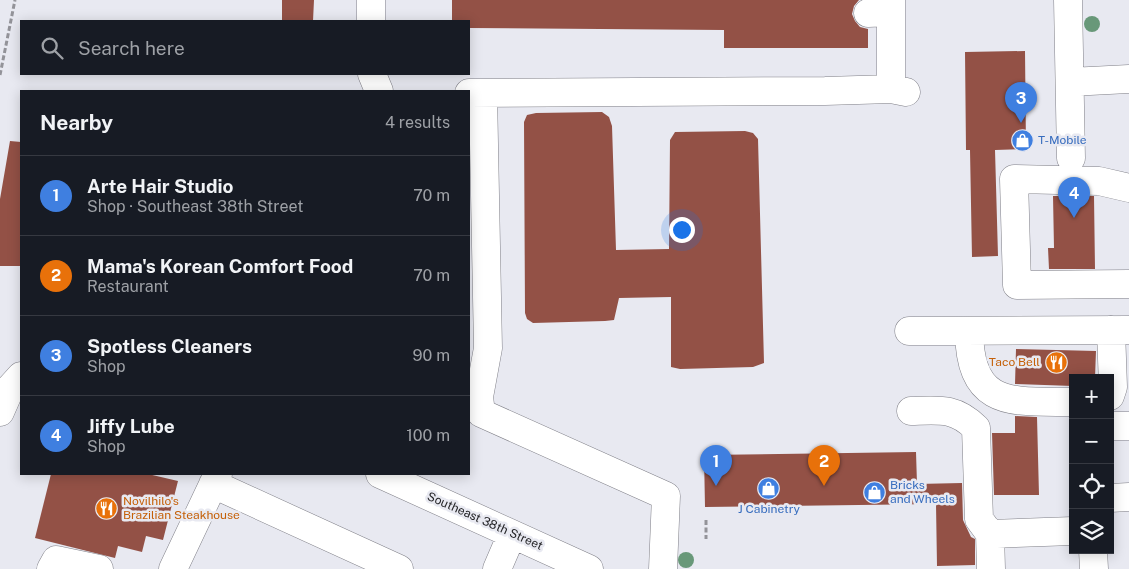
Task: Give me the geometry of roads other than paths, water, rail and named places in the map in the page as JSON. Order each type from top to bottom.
[{"type":"street","points":[[371,0],[371,20]]},
{"type":"street","points":[[1068,0],[1071,158]]},
{"type":"street","points":[[663,569],[666,496],[481,413],[479,397],[488,348],[476,93],[899,91],[883,8]]},
{"type":"street","points":[[372,75],[379,90]]},
{"type":"street","points":[[1070,82],[1129,79]]},
{"type":"street","points":[[1129,188],[1099,181],[1014,180],[1017,285],[1129,284]]},
{"type":"street","points":[[909,332],[1120,330],[1114,380]]},
{"type":"street","points":[[969,331],[969,352],[974,370],[982,383],[992,393],[1016,401],[1069,402]]},
{"type":"street","points":[[0,412],[11,387],[20,377]]},
{"type":"street","points":[[911,411],[944,410],[957,413],[976,428],[979,519],[990,534],[990,569]]},
{"type":"street","points":[[1114,426],[1129,426]]},
{"type":"street","name":"Southeast 38th Street","points":[[382,475],[589,569]]},
{"type":"street","points":[[173,569],[215,479],[399,569]]},
{"type":"street","points":[[1114,498],[1129,497]]},
{"type":"street","points":[[990,534],[1069,531]]},
{"type":"street","points":[[496,569],[512,534]]},
{"type":"street","points":[[1093,554],[1094,569]]},
{"type":"street","points":[[51,569],[56,560],[99,569]]},
{"type":"place","name":"Spotless Cleaners","points":[[1021,123]]},
{"type":"place","name":"T-Mobile","points":[[1022,140]]},
{"type":"place","name":"Jiffy Lube","points":[[1074,218]]},
{"type":"place","name":"Taco Bell","points":[[1056,362]]},
{"type":"place","name":"Arte Hair Studio","points":[[716,486]]},
{"type":"place","name":"Mama's Korean Comfort Food","points":[[824,486]]},
{"type":"place","name":"J Cabinetry","points":[[769,488]]},
{"type":"place","name":"Bricks and Wheels","points":[[874,492]]},
{"type":"place","name":"Novilhilo's Brazilian Steakhouse","points":[[107,508]]}]
